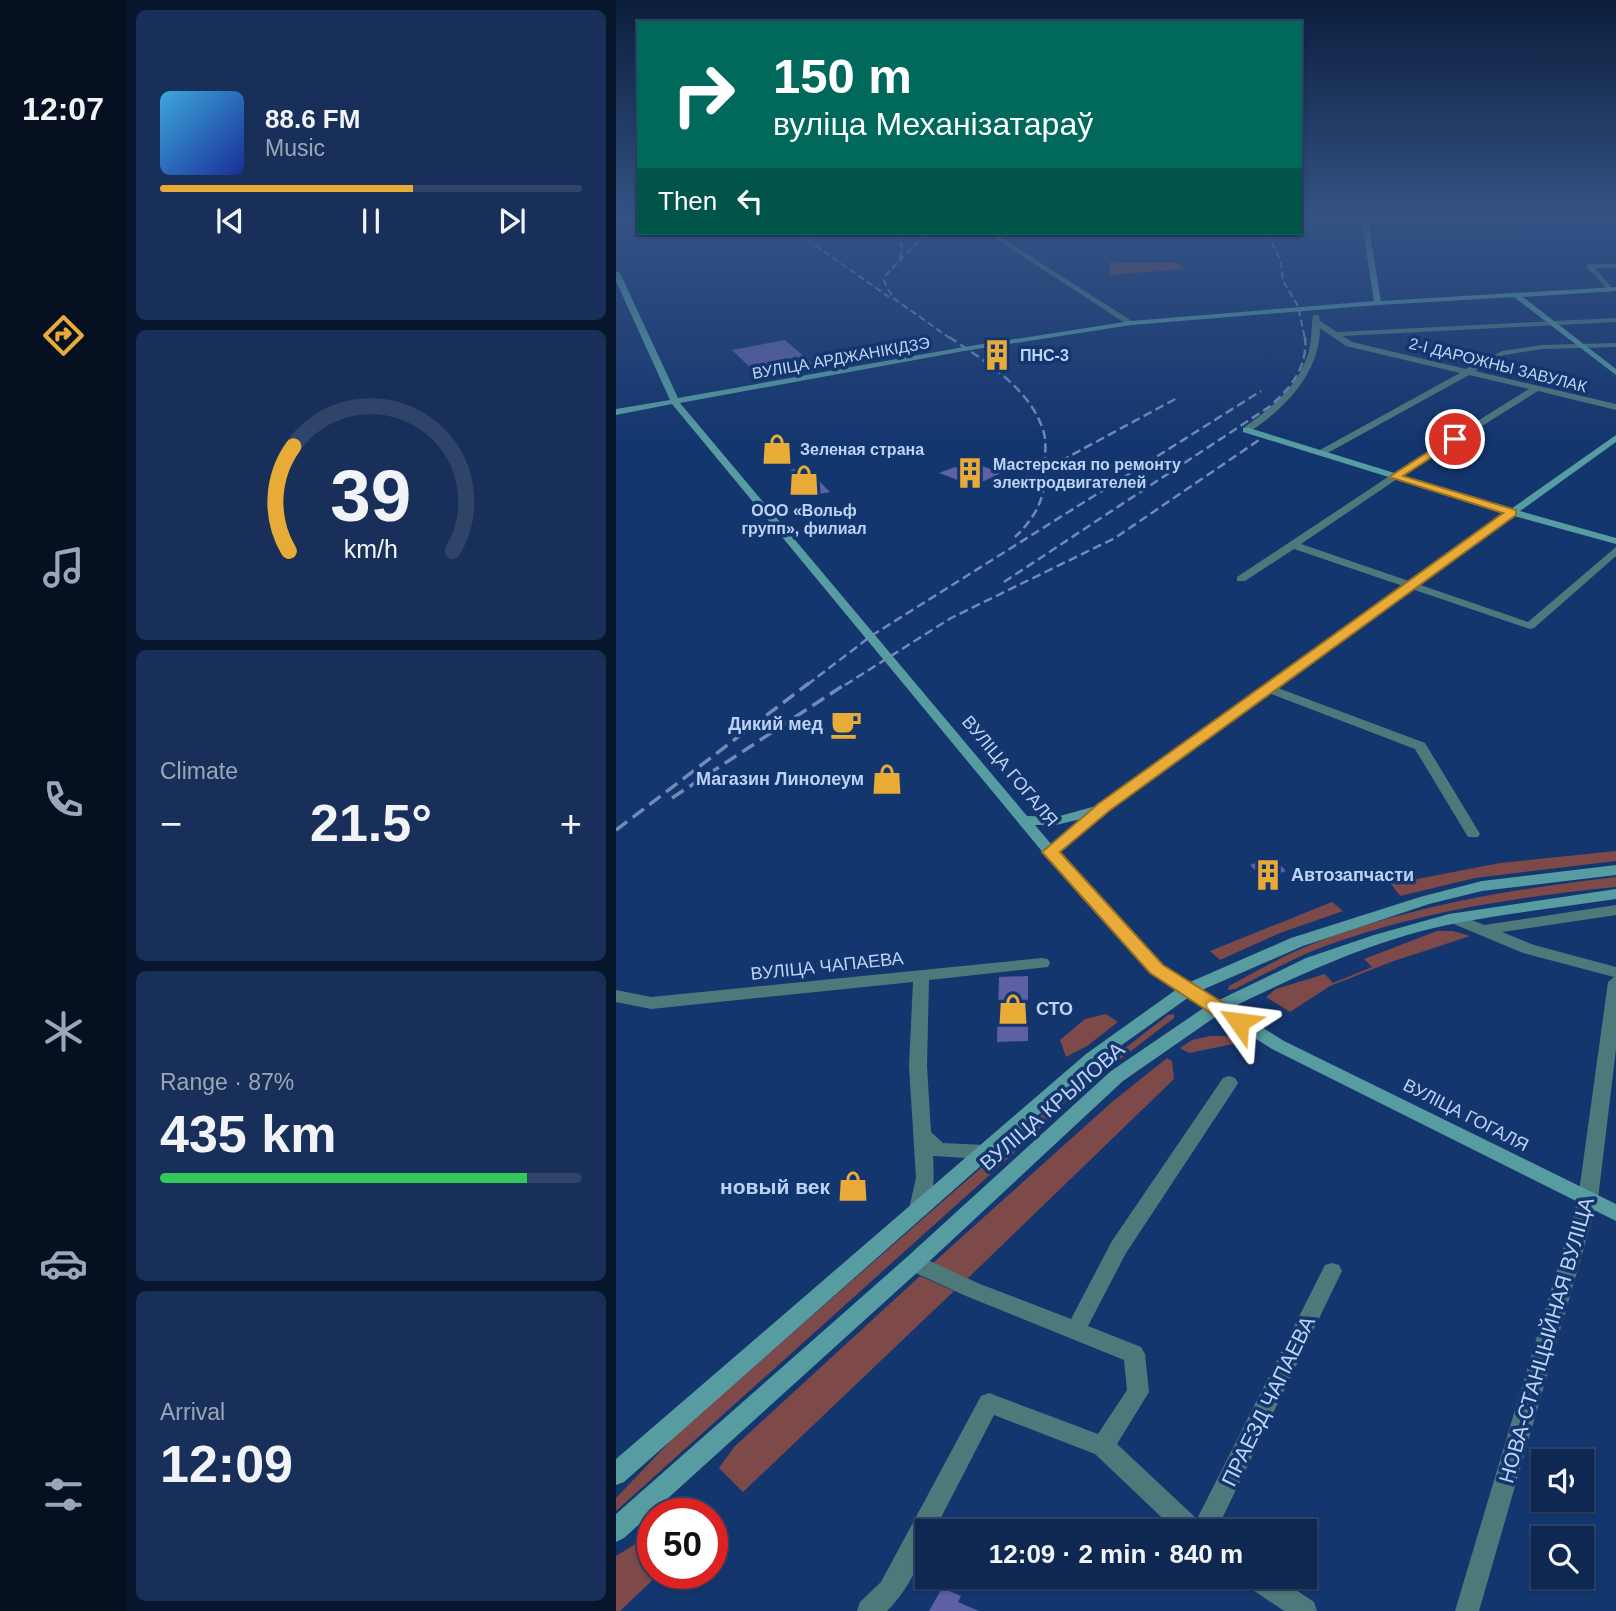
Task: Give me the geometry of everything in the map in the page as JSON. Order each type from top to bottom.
[{"type":"main road","name":"ВУЛІЦА ГОГАЛЯ","points":[[624,291],[675,402],[1050,852],[1157,969],[1278,1045],[1616,1213]]},
{"type":"main road","points":[[1376,291],[1378,303]]},
{"type":"main road","name":"ВУЛІЦА АРДЖАНІКІДЗЭ","points":[[616,412],[964,349],[1130,323],[1378,303],[1594,291]]},
{"type":"main road","points":[[1516,296],[1616,373]]},
{"type":"main road","points":[[1246,430],[1394,477],[1616,541]]},
{"type":"main road","points":[[1050,852],[1103,807],[1616,438]]},
{"type":"main road","points":[[1023,820],[1056,821],[1103,807]]},
{"type":"main road","name":"ВУЛІЦА КРЫЛОВА","points":[[616,1474],[1092,1058],[1188,990],[1297,942],[1426,900],[1482,886],[1616,870]]},
{"type":"main road","name":"ВУЛІЦА КРЫЛОВА","points":[[616,1530],[914,1263],[1117,1076],[1216,1008],[1312,962],[1454,918],[1616,894]]},
{"type":"street","points":[[1081,291],[1130,323]]},
{"type":"street","points":[[1246,430],[1279,406],[1296,388],[1313,357],[1315,309]]},
{"type":"street","points":[[1335,334],[1616,320]]},
{"type":"street","name":"2-І ДАРОЖНЫ ЗАВУЛАК","points":[[1316,322],[1349,344],[1616,407]]},
{"type":"street","points":[[1321,453],[1466,372],[1513,351],[1616,345]]},
{"type":"street","points":[[1241,579],[1394,477],[1535,388]]},
{"type":"street","points":[[1293,545],[1530,626],[1616,550]]},
{"type":"street","points":[[1270,689],[1420,746],[1473,834]]},
{"type":"street","points":[[1481,930],[1616,910]]},
{"type":"street","points":[[1454,918],[1528,949],[1616,972]]},
{"type":"street","name":"ВУЛІЦА ЧАПАЕВА","points":[[616,996],[651,1003],[1042,963]]},
{"type":"street","points":[[919,1209],[925,1178],[918,1066],[921,976]]},
{"type":"street","name":"НОВА-СТАНЦЫЙНАЯ ВУЛІЦА","points":[[1467,1611],[1588,1199],[1616,982]]},
{"type":"street","points":[[1076,1330],[1119,1247],[1229,1083]]},
{"type":"street","points":[[923,1135],[938,1150],[984,1152]]},
{"type":"street","points":[[914,1263],[973,1290],[1134,1354],[1138,1392],[1103,1446]]},
{"type":"street","name":"ПРАЕЗД ЧАПАЕВА","points":[[1210,1519],[1332,1271]]},
{"type":"street","points":[[869,1611],[890,1591],[989,1403],[1103,1446],[1180,1519]]},
{"type":"street","points":[[1273,1589],[1305,1611]]},
{"type":"shaded area","points":[[1616,851],[1616,861],[1475,878],[1400,896],[1391,884],[1500,863]]},
{"type":"shaded area","points":[[1616,877],[1616,887],[1464,908],[1353,936],[1317,949],[1228,990],[1229,986],[1279,959],[1347,931],[1461,901]]},
{"type":"shaded area","points":[[1332,902],[1343,911],[1280,933],[1220,960],[1210,951]]},
{"type":"shaded area","points":[[1437,931],[1453,931],[1470,936],[1330,986],[1290,1012],[1266,997],[1276,989],[1325,974],[1333,983],[1372,967],[1364,959]]},
{"type":"shaded area","points":[[1106,1014],[1118,1022],[1087,1046],[1066,1057],[1060,1040],[1085,1019]]},
{"type":"shaded area","points":[[1174,1014],[1174,1018],[1066,1101],[1034,1135],[616,1511],[616,1498],[677,1434],[1063,1096],[1168,1015]]},
{"type":"shaded area","points":[[1226,1036],[1243,1042],[1189,1053],[1180,1048],[1192,1040]]},
{"type":"shaded area","points":[[1167,1058],[1172,1061],[1174,1079],[967,1279],[933,1263],[1112,1102]]},
{"type":"shaded area","points":[[920,1276],[954,1291],[743,1492],[719,1468],[735,1446]]},
{"type":"shaded area","points":[[637,1543],[637,1589],[643,1589],[620,1611],[616,1611],[616,1556]]},
{"type":"building","points":[[785,340],[814,365],[802,367],[805,370],[761,378],[732,350]]},
{"type":"building","name":"Мастерская по ремонту электродвигателей","points":[[977,464],[1001,473],[982,482],[971,478],[963,482],[939,473],[955,467],[964,470]]},
{"type":"building","points":[[805,467],[830,492],[814,495],[790,470]]},
{"type":"building","points":[[1272,857],[1286,871],[1264,879],[1250,865]]},
{"type":"building","name":"СТО","points":[[1028,976],[1028,1041],[997,1042],[999,977]]},
{"type":"building","points":[[941,1589],[944,1589],[961,1596],[958,1602],[979,1611],[929,1611]]},
{"type":"railway","points":[[881,291],[889,297]]},
{"type":"railway","points":[[889,291],[893,298],[951,339]]},
{"type":"railway","points":[[1289,291],[1298,306],[1305,339]]},
{"type":"railway","points":[[949,337],[1003,375],[1026,399],[1044,431],[1045,476],[1042,496],[1030,521],[1015,537]]},
{"type":"railway","points":[[1004,582],[1269,407],[1291,384],[1301,367],[1305,339]]},
{"type":"railway","points":[[807,685],[871,636],[1261,391]]},
{"type":"railway","points":[[1048,485],[1057,465],[1068,457],[1179,397]]},
{"type":"railway","points":[[845,685],[951,618],[1115,538],[1259,440]]},
{"type":"railway","points":[[616,830],[809,683]]},
{"type":"railway","points":[[672,798],[847,683]]},
{"type":"place","name":"ПНС-3","points":[[997,355]]},
{"type":"place","name":"Зеленая страна","points":[[777,449]]},
{"type":"place","name":"Мастерская по ремонту электродвигателей","points":[[970,473]]},
{"type":"place","name":"ООО «Вольф групп», филиал","points":[[804,480]]},
{"type":"place","name":"Дикий мед","points":[[846,724]]},
{"type":"place","name":"Магазин Линолеум","points":[[887,779]]},
{"type":"place","name":"Автозапчасти","points":[[1268,875]]},
{"type":"place","name":"СТО","points":[[1013,1009]]},
{"type":"place","name":"новый век","points":[[853,1186]]},
{"type":"route","points":[[1239,1022],[1157,969],[1050,852],[1103,807],[1290,675],[1512,512],[1394,477],[1455,439]]}]
